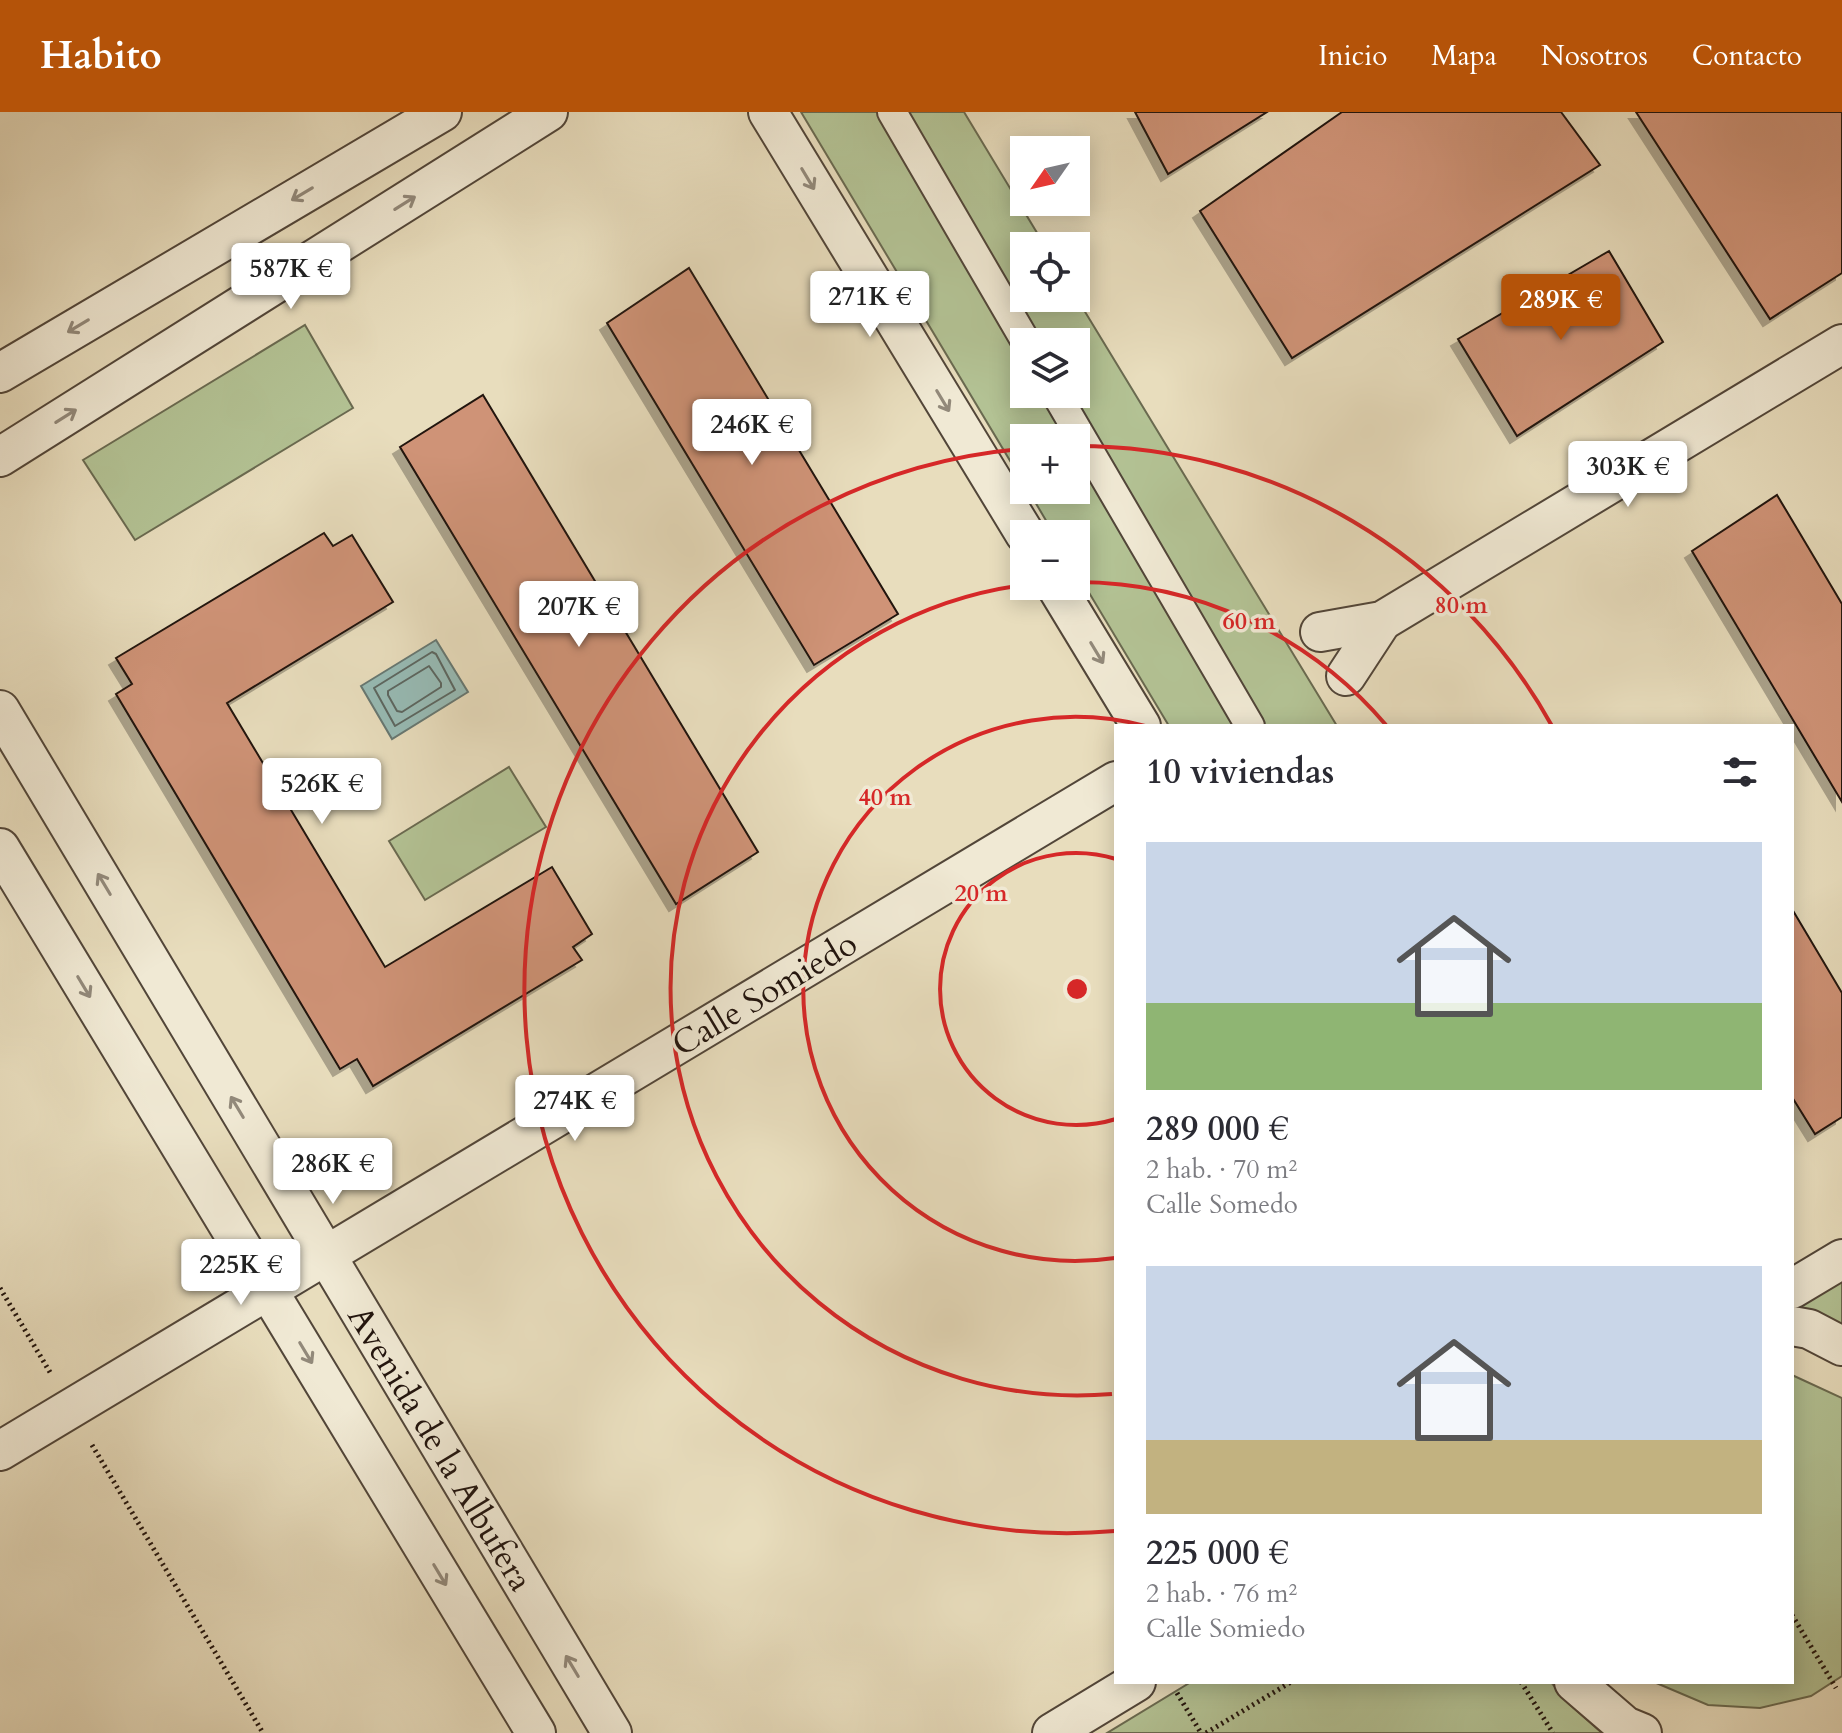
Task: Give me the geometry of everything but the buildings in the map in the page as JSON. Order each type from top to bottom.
[{"type":"street","points":[[0,373],[442,112]]},
{"type":"street","points":[[0,457],[548,112]]},
{"type":"street","points":[[768,112],[1016,520]]},
{"type":"street","points":[[892,112],[1018,328]]},
{"type":"street","points":[[1320,632],[1382,621],[1842,344]]},
{"type":"street","points":[[1064,408],[1249,724]]},
{"type":"street","points":[[1064,600],[1140,724]]},
{"type":"street","points":[[1346,676],[1382,621]]},
{"type":"street","name":"Avenida de la Albufera","points":[[0,710],[612,1733]]},
{"type":"street","name":"Calle Somiedo","points":[[0,1451],[1114,782]]},
{"type":"street","name":"Avenida de la Albufera","points":[[0,848],[536,1733]]},
{"type":"street","points":[[1794,1288],[1842,1259]]},
{"type":"street","points":[[1794,1326],[1809,1329],[1842,1346]]},
{"type":"street","points":[[1052,1733],[1133,1684]]},
{"type":"street","points":[[1576,1684],[1625,1726],[1642,1733]]},
{"type":"path","points":[[0,1288],[263,1733]]},
{"type":"path","points":[[1794,1618],[1836,1688]]},
{"type":"path","points":[[1171,1684],[1204,1733],[1288,1684]]},
{"type":"green space","points":[[801,112],[964,112],[1010,188],[1010,216],[1027,216],[1037,232],[1010,232],[1010,312],[1085,312],[1336,724],[1168,724],[1090,594],[1090,520],[1046,520],[1036,504],[1090,504],[1090,424],[1010,424],[1010,461]]},
{"type":"green space","points":[[305,325],[353,408],[135,540],[83,460]]},
{"type":"green space","points":[[509,767],[546,827],[425,900],[389,841]]},
{"type":"green space","points":[[1842,1277],[1842,1325],[1794,1307]]},
{"type":"green space","points":[[1794,1376],[1842,1398],[1842,1676],[1811,1696],[1760,1708],[1708,1705],[1659,1684],[1794,1684]]},
{"type":"green space","points":[[1188,1684],[1553,1684],[1568,1703],[1602,1733],[1107,1733]]},
{"type":"water","points":[[436,640],[468,692],[392,739],[361,686]]}]
